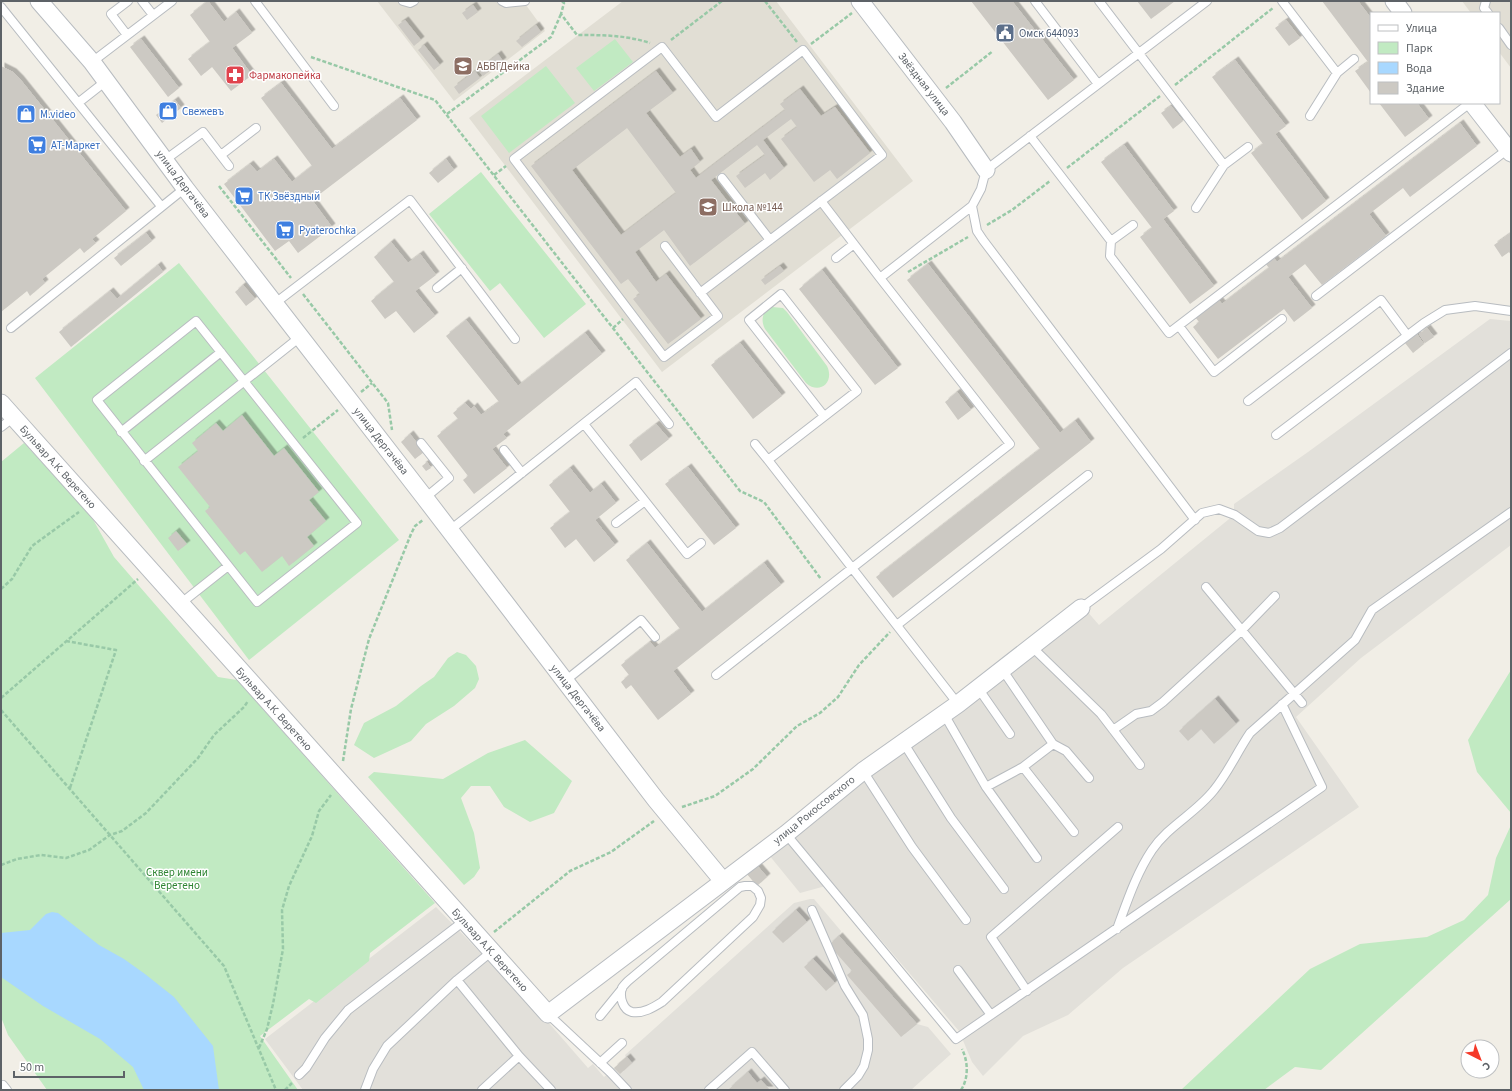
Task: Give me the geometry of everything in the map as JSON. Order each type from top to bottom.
[{"type":"street","name":"улица Дергачёва","points":[[39,1],[92,62],[185,188],[666,812],[731,881]]},
{"type":"street","points":[[1394,1],[1402,12]]},
{"type":"street","name":"Звёздная улица","points":[[861,3],[953,122],[986,170]]},
{"type":"street","points":[[1472,104],[1509,151]]},
{"type":"street","name":"Бульвар А.К. Веретено","points":[[1,403],[8,422],[91,504],[548,1014]]},
{"type":"street","name":"улица Рокоссовского","points":[[548,1014],[731,881],[863,771],[958,704],[1081,608]]},
{"type":"lane","points":[[127,35],[111,14],[128,1]]},
{"type":"lane","points":[[142,1],[153,15]]},
{"type":"lane","points":[[92,62],[172,1]]},
{"type":"lane","points":[[255,1],[334,106]]},
{"type":"lane","points":[[403,1],[410,3],[414,1]]},
{"type":"lane","points":[[502,1],[506,3],[525,1]]},
{"type":"lane","points":[[1035,1],[1098,84]]},
{"type":"lane","points":[[1099,1],[1224,165]]},
{"type":"lane","points":[[883,276],[972,206],[982,189],[986,170],[1207,1]]},
{"type":"lane","points":[[1282,1],[1337,73]]},
{"type":"lane","points":[[1486,1],[1484,8],[1487,12]]},
{"type":"lane","points":[[1,7],[161,206]]},
{"type":"lane","points":[[1500,29],[1511,45]]},
{"type":"lane","points":[[665,246],[700,293],[718,316],[664,357],[514,159],[662,46],[716,117],[803,50],[882,155],[700,293]]},
{"type":"lane","points":[[1310,116],[1337,73],[1354,60]]},
{"type":"lane","points":[[78,103],[106,81]]},
{"type":"lane","points":[[1030,136],[1111,241],[1110,256],[1169,333],[1470,104]]},
{"type":"lane","points":[[221,155],[256,128]]},
{"type":"lane","points":[[165,160],[203,132],[229,166]]},
{"type":"lane","points":[[1196,208],[1224,165],[1248,146]]},
{"type":"lane","points":[[1316,296],[1509,151]]},
{"type":"lane","points":[[722,178],[770,240]]},
{"type":"lane","points":[[11,328],[185,188]]},
{"type":"lane","points":[[274,304],[410,200],[515,339]]},
{"type":"lane","points":[[716,675],[1010,444],[883,276],[854,244],[821,201]]},
{"type":"lane","points":[[972,206],[977,230],[983,240],[1195,520]]},
{"type":"lane","points":[[1111,241],[1133,225]]},
{"type":"lane","points":[[836,258],[854,244]]},
{"type":"lane","points":[[437,288],[462,268]]},
{"type":"lane","points":[[768,460],[857,391],[781,294],[749,320],[824,416]]},
{"type":"lane","points":[[1248,401],[1381,300],[1407,335]]},
{"type":"lane","points":[[1276,435],[1407,335],[1445,310],[1476,306],[1511,311]]},
{"type":"lane","points":[[1178,326],[1214,372],[1282,320]]},
{"type":"lane","points":[[196,321],[244,381],[357,523],[257,602],[97,400],[196,321]]},
{"type":"lane","points":[[144,460],[300,337]]},
{"type":"lane","points":[[121,432],[221,352]]},
{"type":"lane","points":[[1081,608],[1161,549],[1202,513],[1219,509],[1235,515],[1258,531],[1269,533],[1280,528],[1511,353]]},
{"type":"lane","points":[[449,531],[636,382],[669,424]]},
{"type":"lane","points":[[584,424],[687,554],[701,543]]},
{"type":"lane","points":[[421,443],[449,478],[425,498]]},
{"type":"lane","points":[[755,444],[958,704]]},
{"type":"lane","points":[[504,450],[522,473]]},
{"type":"lane","points":[[897,624],[1088,475]]},
{"type":"lane","points":[[616,523],[645,500]]},
{"type":"lane","points":[[1117,929],[1141,869],[1153,849],[1166,834],[1213,791],[1228,770],[1238,750],[1250,733],[1355,640],[1372,610],[1511,512]]},
{"type":"lane","points":[[180,604],[228,566]]},
{"type":"lane","points":[[1206,587],[1302,703]]},
{"type":"lane","points":[[1113,730],[1136,714],[1150,711],[1163,702],[1242,630],[1275,596]]},
{"type":"lane","points":[[565,681],[641,620],[655,636]]},
{"type":"lane","points":[[1031,646],[1101,714],[1140,765]]},
{"type":"lane","points":[[1002,669],[1053,744],[1066,750],[1089,778]]},
{"type":"lane","points":[[978,688],[1010,734]]},
{"type":"lane","points":[[786,834],[956,1039],[1322,787],[1282,704]]},
{"type":"lane","points":[[944,714],[986,787],[1038,858]]},
{"type":"lane","points":[[903,742],[951,818],[1004,889]]},
{"type":"lane","points":[[986,787],[1023,767],[1053,744]]},
{"type":"lane","points":[[1023,767],[1074,832]]},
{"type":"lane","points":[[863,771],[912,847],[966,920]]},
{"type":"lane","points":[[1027,991],[991,938],[1118,828]]},
{"type":"lane","points":[[600,1016],[622,988],[628,981],[731,881],[745,886],[752,886],[758,891],[761,898],[760,905],[753,917],[662,1002],[649,1009],[631,1012],[624,1006],[621,998],[622,988]]},
{"type":"lane","points":[[812,910],[845,986],[863,1015],[868,1039],[868,1050],[864,1066],[858,1076],[844,1090]]},
{"type":"lane","points":[[299,1075],[306,1068],[325,1038],[348,1010],[464,921]]},
{"type":"lane","points":[[365,1090],[373,1069],[387,1046],[457,980],[487,946]]},
{"type":"lane","points":[[958,970],[991,1015]]},
{"type":"lane","points":[[457,980],[519,1056],[549,1089]]},
{"type":"lane","points":[[548,1014],[627,1090]]},
{"type":"lane","points":[[600,1063],[622,1043]]},
{"type":"lane","points":[[710,1090],[752,1052],[785,1090]]},
{"type":"lane","points":[[482,1090],[519,1056]]},
{"type":"lane","points":[[1,1087],[3,1085],[7,1090]]},
{"type":"path","points":[[447,114],[551,37],[561,14],[564,4],[562,1]]},
{"type":"path","points":[[561,14],[577,35],[616,35],[640,39],[662,46],[722,1]]},
{"type":"path","points":[[765,1],[803,50],[861,3]]},
{"type":"path","points":[[883,276],[904,274],[930,260],[1012,210],[1282,1]]},
{"type":"path","points":[[292,50],[435,100],[740,491],[764,502],[827,587]]},
{"type":"path","points":[[934,97],[993,51]]},
{"type":"path","points":[[494,175],[514,159]]},
{"type":"path","points":[[219,186],[388,402],[394,437]]},
{"type":"path","points":[[295,445],[372,383]]},
{"type":"path","points":[[1,589],[12,579],[32,546],[91,504]]},
{"type":"path","points":[[1,698],[149,569]]},
{"type":"path","points":[[487,946],[570,871],[611,852],[666,812],[715,796],[753,770],[797,726],[820,713],[838,697],[859,665],[897,624]]},
{"type":"path","points":[[66,641],[116,650],[70,788]]},
{"type":"path","points":[[1,865],[16,859],[41,855],[66,858],[89,850],[110,835],[122,831],[146,813],[198,758],[214,735],[244,707],[257,690]]},
{"type":"path","points":[[1,710],[224,966],[276,1090]]},
{"type":"path","points":[[956,1039],[967,1062],[966,1074],[961,1090]]},
{"type":"shaded area","name":"АБВГДейка","points":[[377,1],[523,1],[545,31],[454,101]]},
{"type":"shaded area","name":"Школа №144","points":[[623,1],[776,1],[913,181],[662,372],[469,118]]},
{"type":"shaded area","points":[[1462,1],[1511,1],[1511,68],[1500,53],[1500,12],[1470,12]]},
{"type":"shaded area","points":[[1490,319],[1511,321],[1511,545],[1361,658],[1296,717],[1359,807],[1123,968],[1068,1015],[1023,1036],[983,1076],[972,1062],[959,1031],[833,884],[800,893],[769,855],[876,769],[1086,610],[1099,625],[1234,515],[1234,504]]},
{"type":"shaded area","points":[[814,899],[841,931],[839,936],[917,1024],[928,1027],[951,1054],[911,1090],[303,1090],[265,1039],[436,907],[548,1022],[588,1068],[593,1064],[604,1077],[626,1057],[625,1055],[794,903]]},
{"type":"green space","points":[[615,39],[633,62],[594,91],[576,68]]},
{"type":"green space","points":[[546,66],[575,103],[509,153],[481,116]]},
{"type":"green space","points":[[481,172],[586,304],[544,338],[500,283],[490,291],[429,214]]},
{"type":"green space","points":[[179,263],[399,540],[249,660],[35,378]]},
{"type":"green space","points":[[772,307],[783,308],[787,312],[827,366],[829,378],[824,385],[816,388],[806,383],[765,329],[763,325],[763,316],[766,311]]},
{"type":"green space","name":"Сквер имени Веретено","points":[[24,443],[91,516],[114,557],[218,677],[237,680],[435,903],[370,953],[369,961],[316,1003],[309,999],[260,1036],[298,1090],[47,1090],[8,1035],[1,1017],[1,462]]},
{"type":"green space","points":[[457,652],[466,655],[476,666],[479,679],[475,688],[454,706],[426,724],[411,741],[374,758],[354,745],[364,723],[396,706],[434,677],[448,658]]},
{"type":"green space","points":[[1511,670],[1511,813],[1477,772],[1468,740]]},
{"type":"green space","points":[[525,740],[572,781],[554,813],[530,822],[504,807],[490,786],[471,786],[461,798],[474,833],[480,868],[474,877],[464,885],[368,777],[374,772],[443,779],[488,753]]},
{"type":"green space","points":[[1511,825],[1511,899],[1321,1070],[1295,1067],[1264,1090],[1181,1090],[1310,969],[1360,944],[1427,937],[1464,920],[1488,895],[1496,858]]},
{"type":"water","points":[[52,912],[58,913],[99,945],[124,959],[174,997],[213,1046],[219,1090],[144,1090],[133,1067],[100,1039],[43,1006],[1,977],[1,933],[30,930],[46,914]]},
{"type":"building","points":[[208,1],[224,22],[236,12],[252,33],[232,48],[252,75],[231,91],[212,67],[201,76],[188,59],[210,42],[190,15]]},
{"type":"building","points":[[971,1],[1012,1],[1074,80],[1048,100]]},
{"type":"building","points":[[1137,1],[1175,1],[1151,19]]},
{"type":"building","points":[[1322,1],[1358,1],[1370,17],[1370,92],[1355,71],[1368,62]]},
{"type":"building","points":[[473,5],[478,12],[467,20],[462,13]]},
{"type":"building","points":[[405,20],[421,40],[414,46],[398,25]]},
{"type":"building","points":[[1286,20],[1300,38],[1289,46],[1275,28]]},
{"type":"building","points":[[536,25],[541,32],[522,47],[516,41]]},
{"type":"building","points":[[141,39],[179,88],[168,97],[130,47]]},
{"type":"building","points":[[424,45],[440,65],[434,70],[418,50]]},
{"type":"building","points":[[498,54],[503,61],[483,76],[478,70]]},
{"type":"building","points":[[1235,60],[1286,126],[1275,134],[1326,201],[1302,220],[1251,153],[1263,144],[1212,77]]},
{"type":"building","name":"АТ-Маркет","points":[[1,66],[13,72],[20,79],[126,211],[92,239],[96,243],[84,253],[80,248],[42,279],[45,283],[30,296],[27,291],[1,312]]},
{"type":"building","points":[[475,71],[480,78],[459,94],[454,87]]},
{"type":"building","points":[[656,71],[673,93],[646,113],[680,157],[691,149],[700,162],[690,170],[696,178],[785,110],[780,104],[800,89],[821,116],[835,107],[870,153],[837,179],[830,170],[814,182],[781,139],[797,127],[791,119],[763,140],[784,168],[770,180],[765,173],[745,188],[736,176],[765,155],[757,145],[711,180],[745,224],[690,266],[664,230],[635,252],[656,282],[666,274],[701,319],[668,344],[633,299],[640,294],[628,279],[621,284],[531,166]],"holes":[[[627,128],[676,193],[621,235],[572,170]]]},
{"type":"building","points":[[281,83],[332,149],[400,98],[417,120],[312,200],[332,227],[298,253],[289,241],[275,251],[224,184],[250,164],[257,172],[274,159],[292,182],[312,166],[261,98]]},
{"type":"building","name":"Свежевъ","points":[[175,100],[181,108],[162,123],[156,115]]},
{"type":"building","points":[[1380,104],[1418,104],[1429,119],[1405,137]]},
{"type":"building","points":[[1171,106],[1183,121],[1173,129],[1161,113]]},
{"type":"building","points":[[1460,123],[1477,146],[1410,197],[1403,188],[1369,214],[1386,236],[1322,285],[1305,264],[1288,277],[1312,308],[1294,322],[1284,309],[1218,359],[1193,327],[1199,322],[1195,317],[1218,299],[1222,304],[1269,268],[1265,263],[1273,257],[1277,262]]},
{"type":"building","points":[[1124,145],[1174,211],[1163,219],[1214,286],[1190,304],[1140,237],[1152,228],[1101,162]]},
{"type":"building","points":[[446,159],[454,170],[438,183],[429,173]]},
{"type":"building","points":[[146,233],[152,241],[121,266],[114,258]]},
{"type":"building","points":[[1511,233],[1511,255],[1509,252],[1502,257],[1494,245]]},
{"type":"building","points":[[391,242],[408,263],[420,254],[436,275],[415,291],[435,316],[414,333],[396,311],[385,319],[371,301],[394,282],[374,257]]},
{"type":"building","points":[[928,264],[1060,433],[1075,421],[1091,442],[893,598],[876,577],[1040,449],[907,280]]},
{"type":"building","points":[[158,265],[163,272],[71,347],[59,332],[110,291],[117,299]]},
{"type":"building","points":[[780,266],[784,271],[765,285],[761,280]]},
{"type":"building","points":[[822,270],[898,368],[875,385],[799,289]]},
{"type":"building","points":[[243,285],[255,299],[246,306],[235,292]]},
{"type":"building","points":[[466,320],[518,386],[585,333],[602,354],[503,434],[507,438],[492,449],[507,468],[474,494],[463,480],[468,476],[437,436],[458,419],[453,413],[465,403],[471,409],[474,406],[481,415],[499,402],[446,336]]},
{"type":"building","points":[[1427,328],[1434,337],[1425,343],[1419,334]]},
{"type":"building","points":[[1417,334],[1424,344],[1413,353],[1405,343]]},
{"type":"building","points":[[740,343],[782,396],[753,419],[711,365]]},
{"type":"building","points":[[957,392],[971,410],[958,420],[945,402]]},
{"type":"building","points":[[242,415],[274,456],[284,448],[319,492],[309,500],[326,521],[307,537],[314,546],[289,566],[282,556],[262,572],[245,551],[240,555],[205,511],[210,507],[178,467],[198,451],[192,443],[216,423],[223,431]]},
{"type":"building","points":[[656,424],[669,439],[641,461],[629,445]]},
{"type":"building","points":[[410,434],[424,452],[415,459],[401,442]]},
{"type":"building","points":[[427,462],[431,468],[426,471],[422,466]]},
{"type":"building","points":[[688,467],[736,528],[714,545],[665,484]]},
{"type":"building","points":[[570,468],[590,493],[601,484],[616,503],[595,520],[615,545],[594,562],[576,539],[565,548],[550,528],[570,512],[549,485]]},
{"type":"building","points":[[176,531],[187,544],[178,551],[168,538]]},
{"type":"building","points":[[647,543],[702,612],[764,563],[781,585],[673,671],[691,694],[658,720],[631,685],[626,689],[621,682],[629,675],[621,665],[650,642],[655,648],[680,629],[626,560]]},
{"type":"building","points":[[1215,699],[1236,724],[1214,744],[1201,729],[1188,741],[1179,731]]},
{"type":"building","points":[[756,864],[767,877],[757,886],[746,873]]},
{"type":"building","points":[[796,910],[807,922],[783,943],[772,932]]},
{"type":"building","points":[[839,936],[917,1024],[901,1037],[847,975],[852,971],[829,945]]},
{"type":"building","points":[[813,959],[835,983],[826,991],[804,967]]},
{"type":"building","points":[[627,1057],[632,1063],[620,1074],[614,1068]]},
{"type":"building","points":[[748,1072],[757,1083],[761,1080],[770,1090],[728,1090]]},
{"type":"place","name":"Омск 644093","points":[[1005,33]]},
{"type":"place","name":"АБВГДейка","points":[[463,66]]},
{"type":"place","name":"Фармакопейка","points":[[235,75]]},
{"type":"place","name":"Свежевъ","points":[[168,111]]},
{"type":"place","name":"M.video","points":[[26,114]]},
{"type":"place","name":"АТ-Маркет","points":[[37,145]]},
{"type":"place","name":"ТК Звёздный","points":[[244,196]]},
{"type":"place","name":"Школа №144","points":[[708,207]]},
{"type":"place","name":"Pyaterochka","points":[[285,230]]}]
